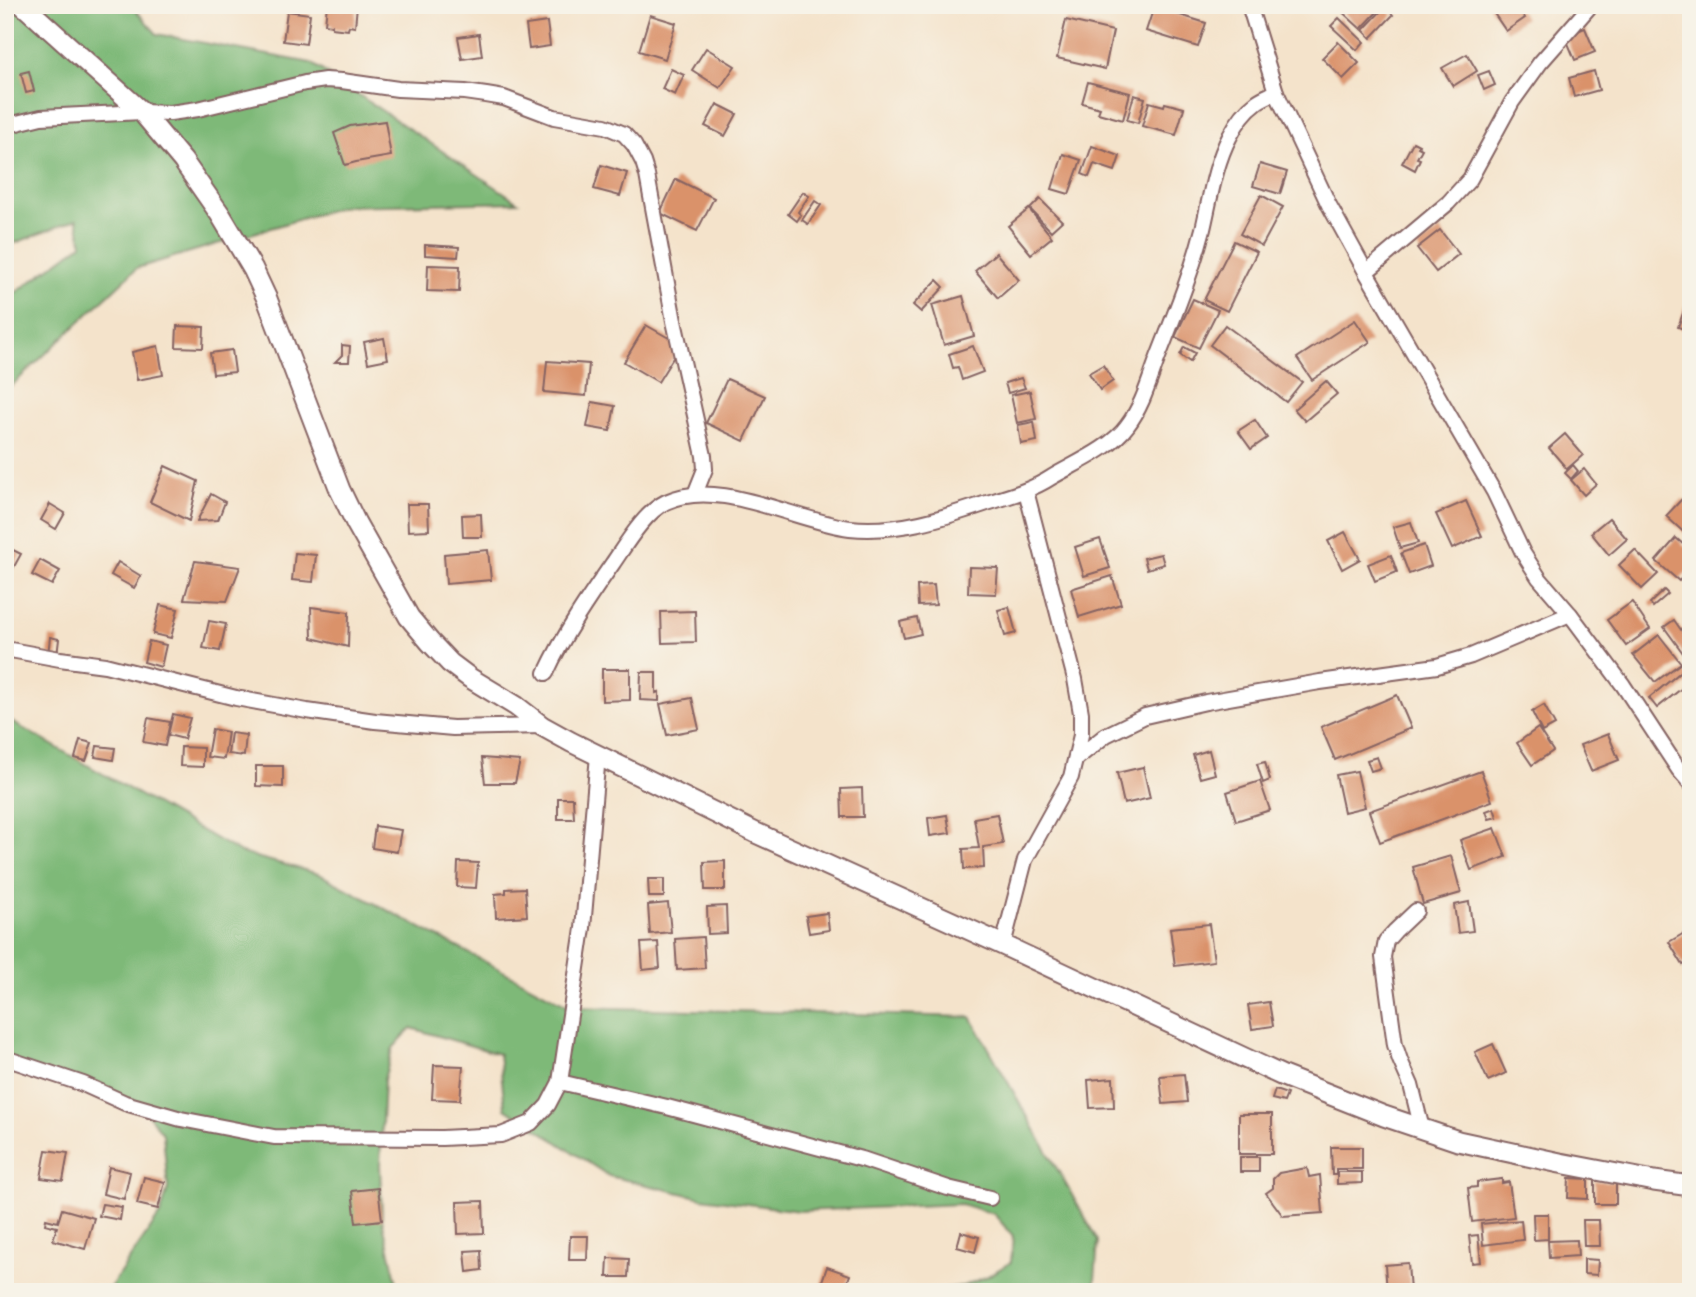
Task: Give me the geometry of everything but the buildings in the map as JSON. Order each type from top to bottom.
[{"type":"street","points":[[23,5],[142,112],[201,184],[253,269],[276,321],[340,490],[356,523],[410,617],[450,663],[470,678],[516,706],[542,726],[756,833],[1283,1076],[1458,1141],[1654,1181],[1691,1186]]},
{"type":"street","points":[[1249,5],[1276,92],[1329,205],[1494,492],[1523,553],[1539,578],[1570,614],[1623,685],[1691,784]]},
{"type":"street","points":[[1366,272],[1448,203],[1470,179],[1512,102],[1540,63],[1591,5]]},
{"type":"street","points":[[5,126],[41,117],[198,110],[325,80],[504,98],[554,117],[593,123],[624,134],[634,145],[647,175],[672,309],[704,456],[705,469],[695,494]]},
{"type":"street","points":[[545,673],[566,632],[633,534],[662,504],[678,497],[716,494],[823,522],[875,529],[938,519],[1026,491],[1114,440],[1140,406],[1178,307],[1191,271],[1212,188],[1229,137],[1257,102],[1276,92]]},
{"type":"street","points":[[1003,945],[1025,860],[1065,787],[1077,758],[1081,735],[1075,679],[1026,491]]},
{"type":"street","points":[[1077,758],[1106,735],[1145,716],[1269,691],[1437,666],[1471,656],[1570,614]]},
{"type":"street","points":[[5,649],[105,665],[236,698],[374,721],[453,728],[542,726]]},
{"type":"street","points":[[5,1058],[83,1084],[147,1110],[274,1137],[429,1138],[501,1135],[531,1124],[548,1105],[560,1082],[583,928],[598,755]]},
{"type":"street","points":[[1416,911],[1386,941],[1383,957],[1395,1045],[1411,1084],[1422,1129]]},
{"type":"street","points":[[560,1082],[667,1107],[865,1160],[948,1188],[990,1198]]},
{"type":"green space","points":[[5,5],[131,5],[157,34],[311,63],[518,202],[344,206],[137,268],[5,392],[5,297],[15,293],[82,244],[77,219],[5,247],[5,95],[12,86],[5,54]]},
{"type":"green space","points":[[5,718],[241,853],[319,874],[571,1007],[971,1017],[1098,1241],[1094,1292],[926,1292],[963,1286],[986,1277],[1011,1262],[1013,1236],[994,1214],[961,1204],[799,1211],[702,1198],[609,1176],[505,1108],[499,1054],[411,1028],[393,1048],[384,1079],[380,1165],[382,1219],[399,1292],[107,1292],[161,1213],[168,1188],[163,1134],[146,1112],[38,1069],[5,1074]]}]
